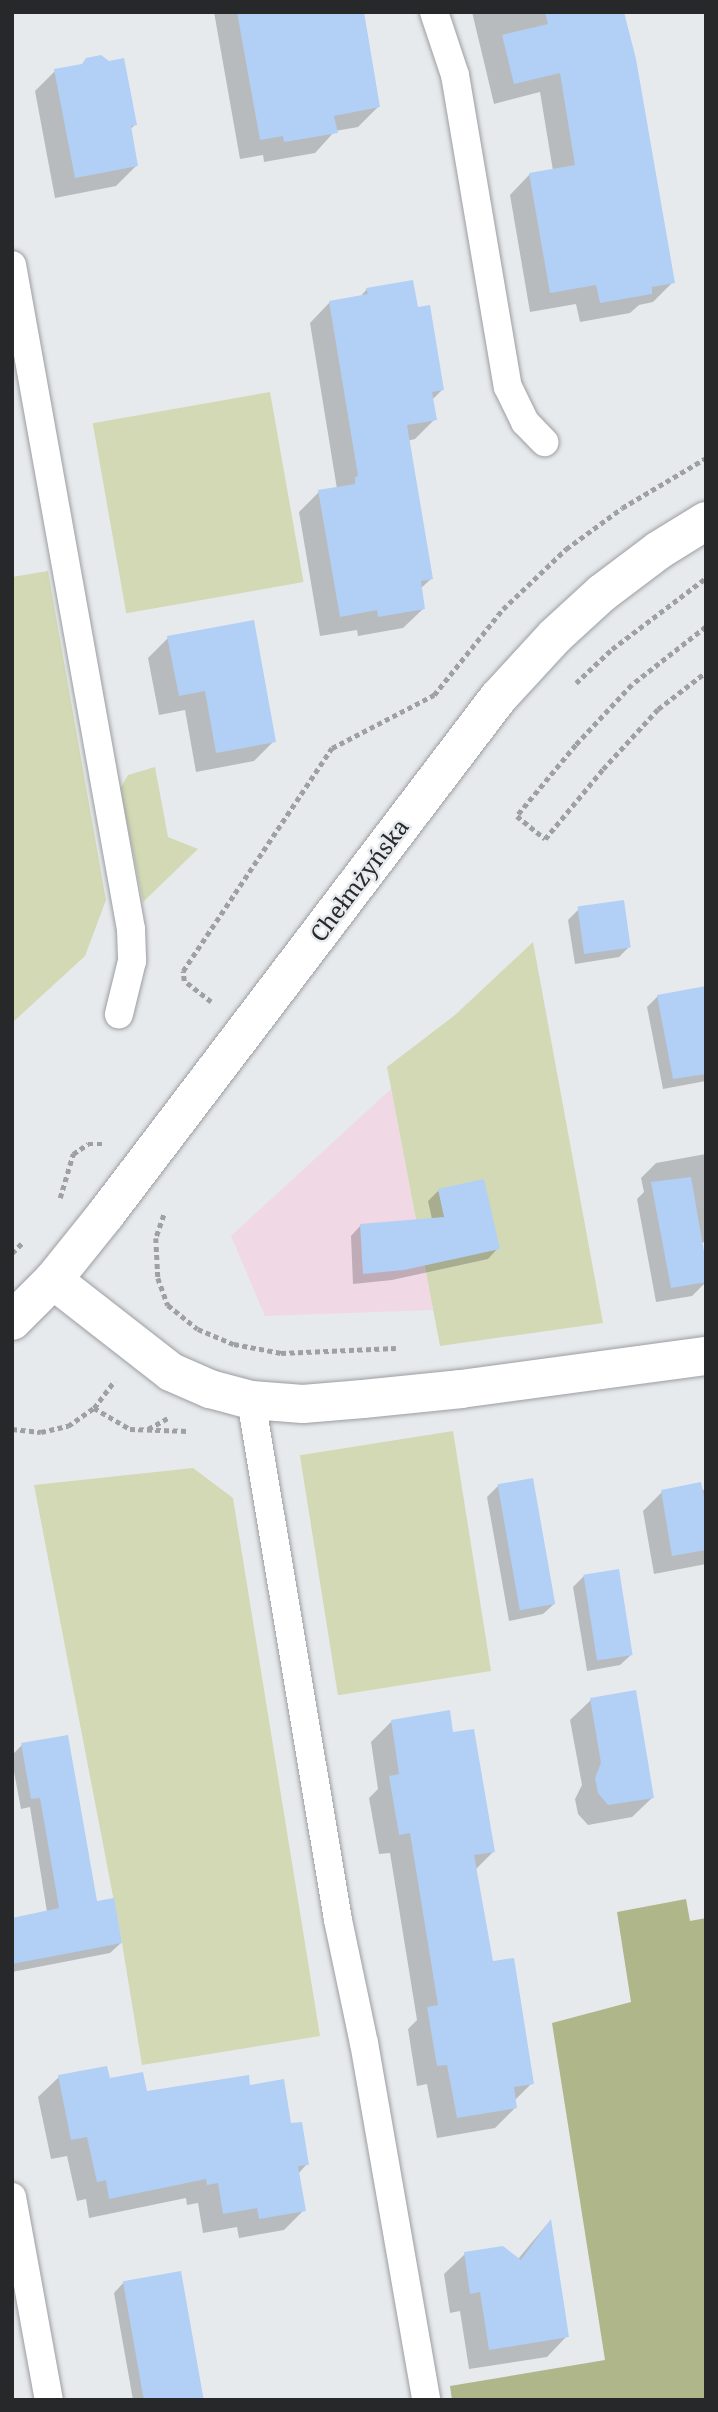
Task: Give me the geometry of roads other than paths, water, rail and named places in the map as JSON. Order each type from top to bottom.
[{"type":"street","name":"Chełmżyńska","points":[[12,1321],[53,1280],[498,698],[555,636],[602,593],[659,550],[706,522]]},
{"type":"street","points":[[53,1280],[171,1373],[210,1389],[251,1400],[303,1404],[461,1390],[706,1356]]},
{"type":"lane","points":[[433,12],[455,75],[508,387],[525,422],[544,442]]},
{"type":"lane","points":[[12,265],[131,929],[132,961],[118,1014]]},
{"type":"lane","points":[[251,1400],[338,1920],[364,2043],[426,2400]]},
{"type":"lane","points":[[12,2197],[49,2400]]}]
